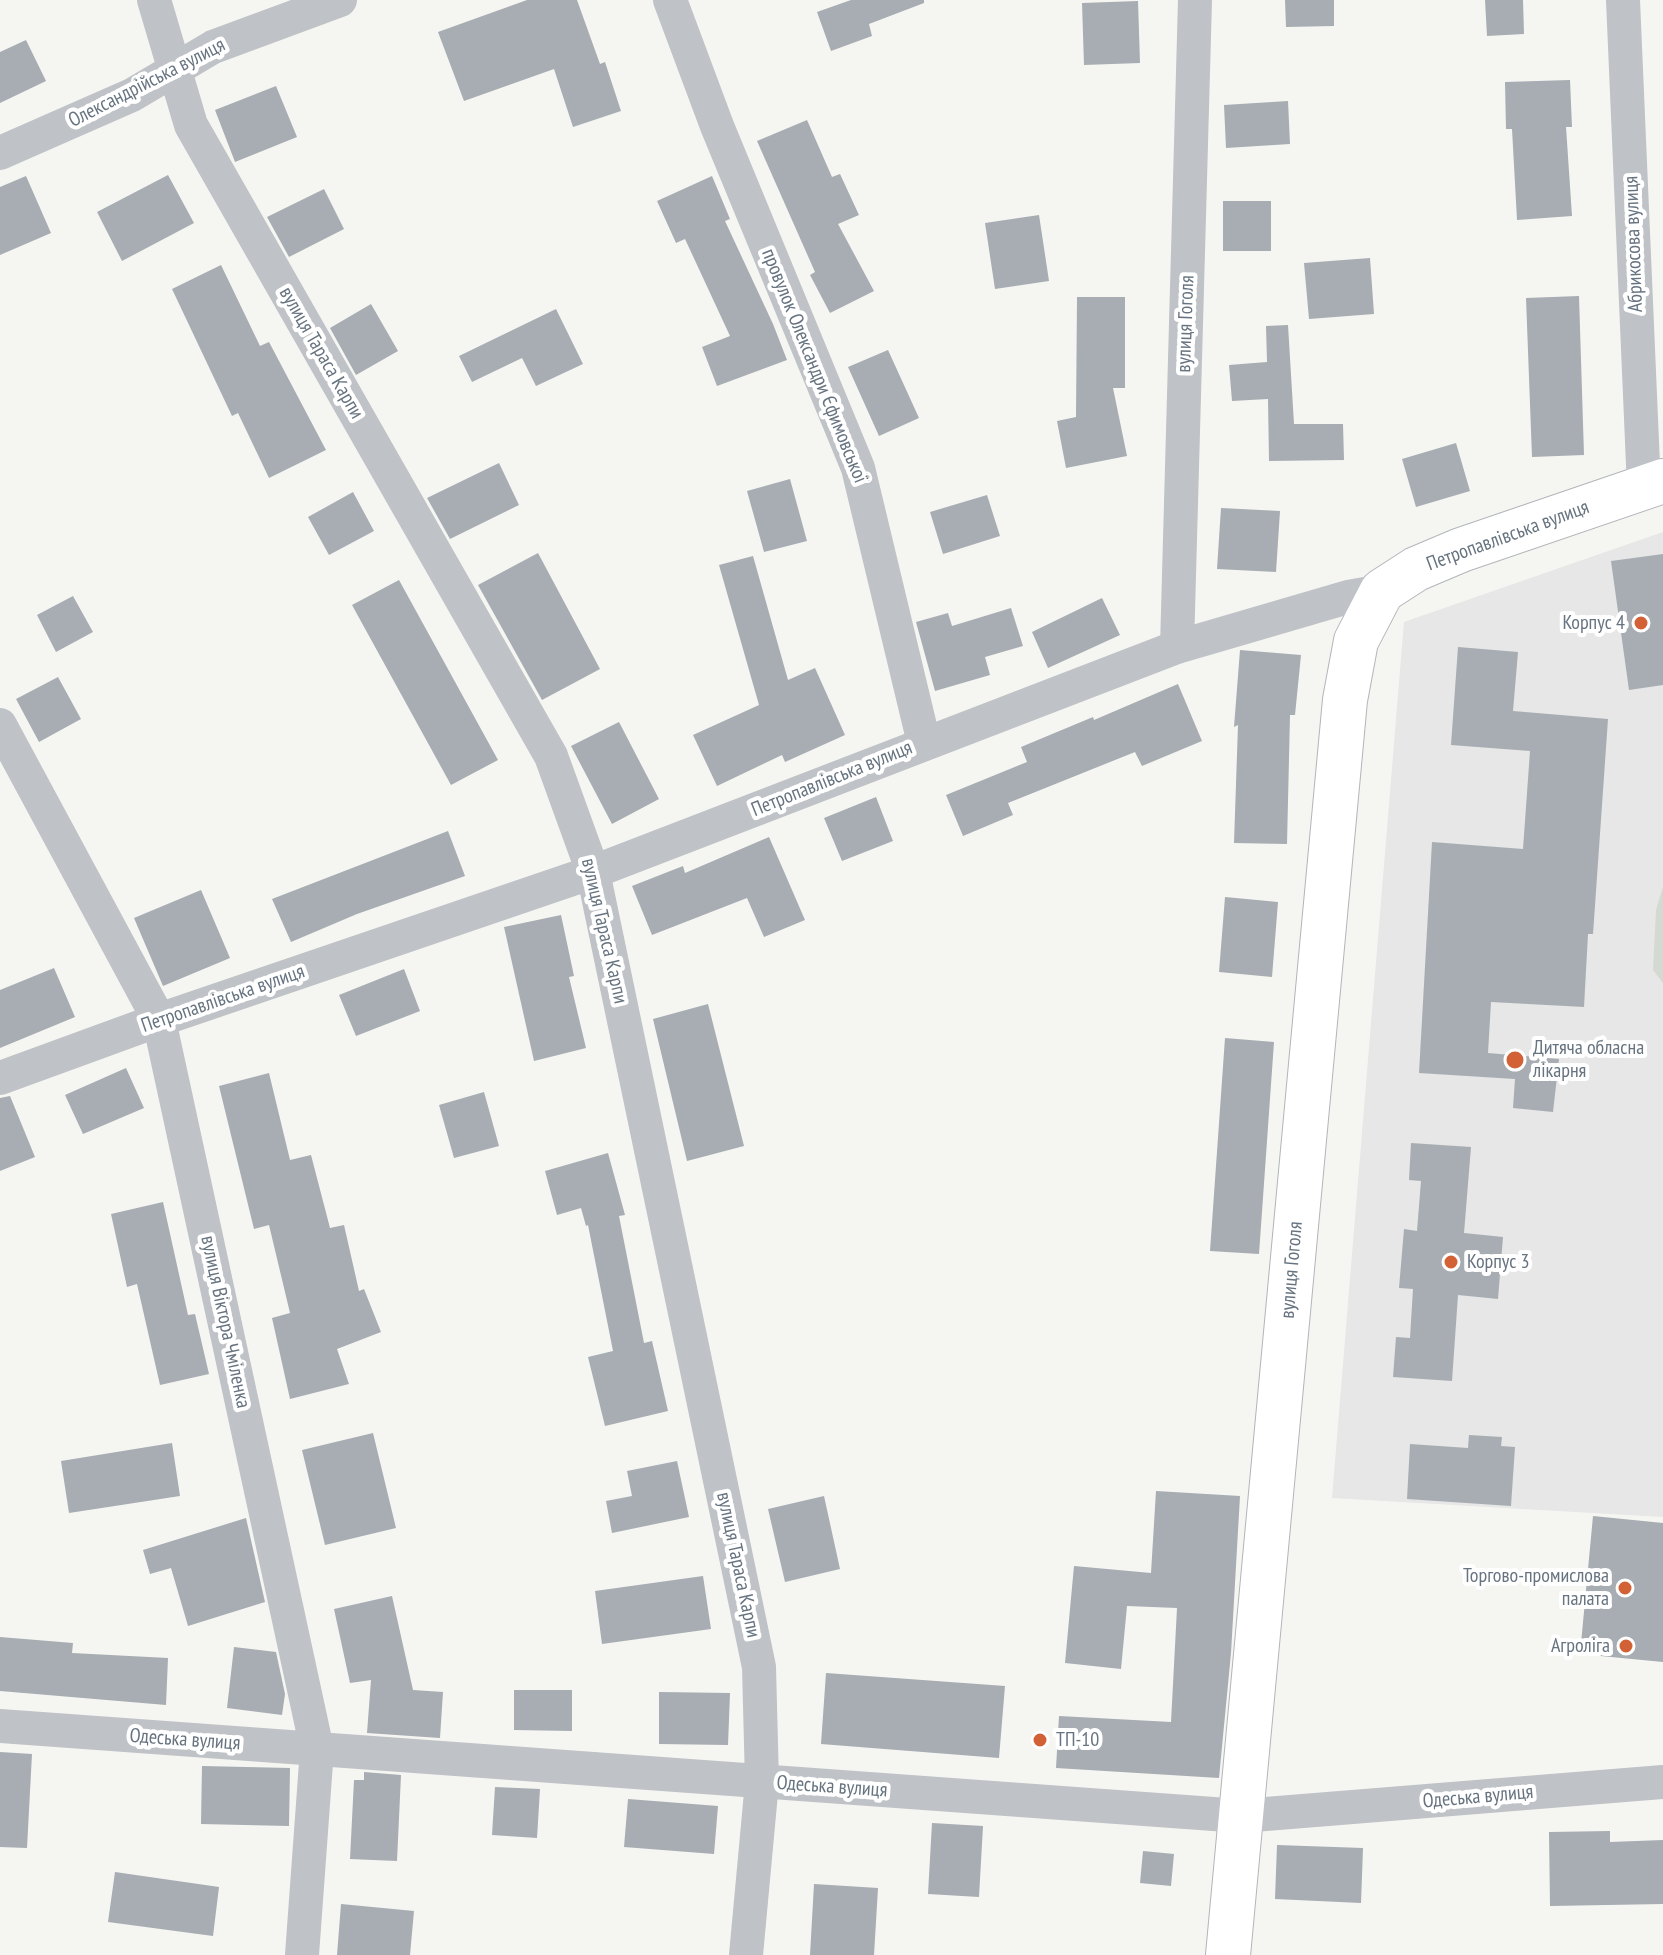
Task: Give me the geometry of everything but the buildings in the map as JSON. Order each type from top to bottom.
[{"type":"main road","name":"Петропавлівська вулиця","points":[[1382,591],[1416,569],[1461,550],[1654,485]]},
{"type":"main road","name":"вулиця Гоголя","points":[[1228,1955],[1345,700],[1356,641],[1382,591]]},
{"type":"street","name":"вулиця Тараса Карпи","points":[[154,0],[191,125],[551,756],[593,872],[759,1667],[762,1782],[746,1955]]},
{"type":"street","name":"Олександрійська вулиця","points":[[0,153],[132,95],[213,47],[340,0]]},
{"type":"street","name":"провулок Олександри Єфимовської","points":[[670,0],[717,126],[858,468],[924,743]]},
{"type":"street","name":"вулиця Гоголя","points":[[1177,647],[1195,0]]},
{"type":"street","name":"Абрикосова вулиця","points":[[1623,0],[1654,485]]},
{"type":"street","name":"Петропавлівська вулиця","points":[[0,1078],[159,1020],[593,872],[1177,647],[1348,597],[1382,591]]},
{"type":"street","name":"вулиця Віктора Чміленка","points":[[0,725],[159,1020],[317,1749],[302,1955]]},
{"type":"street","name":"Одеська вулиця","points":[[0,1726],[1241,1816],[1663,1782]]},
{"type":"shaded area","name":"Дитяча обласна лікарня","points":[[1663,532],[1663,1517],[1332,1498],[1404,622]]},
{"type":"shaded area","points":[[1663,887],[1663,983],[1653,970],[1656,910]]},
{"type":"place","name":"Корпус 4","points":[[1641,623]]},
{"type":"place","name":"Дитяча обласна лікарня","points":[[1515,1060]]},
{"type":"place","name":"Корпус 3","points":[[1451,1262]]},
{"type":"place","name":"Торгово-промислова палата","points":[[1625,1588]]},
{"type":"place","name":"Агроліга","points":[[1626,1646]]},
{"type":"place","name":"ТП-10","points":[[1040,1740]]}]
